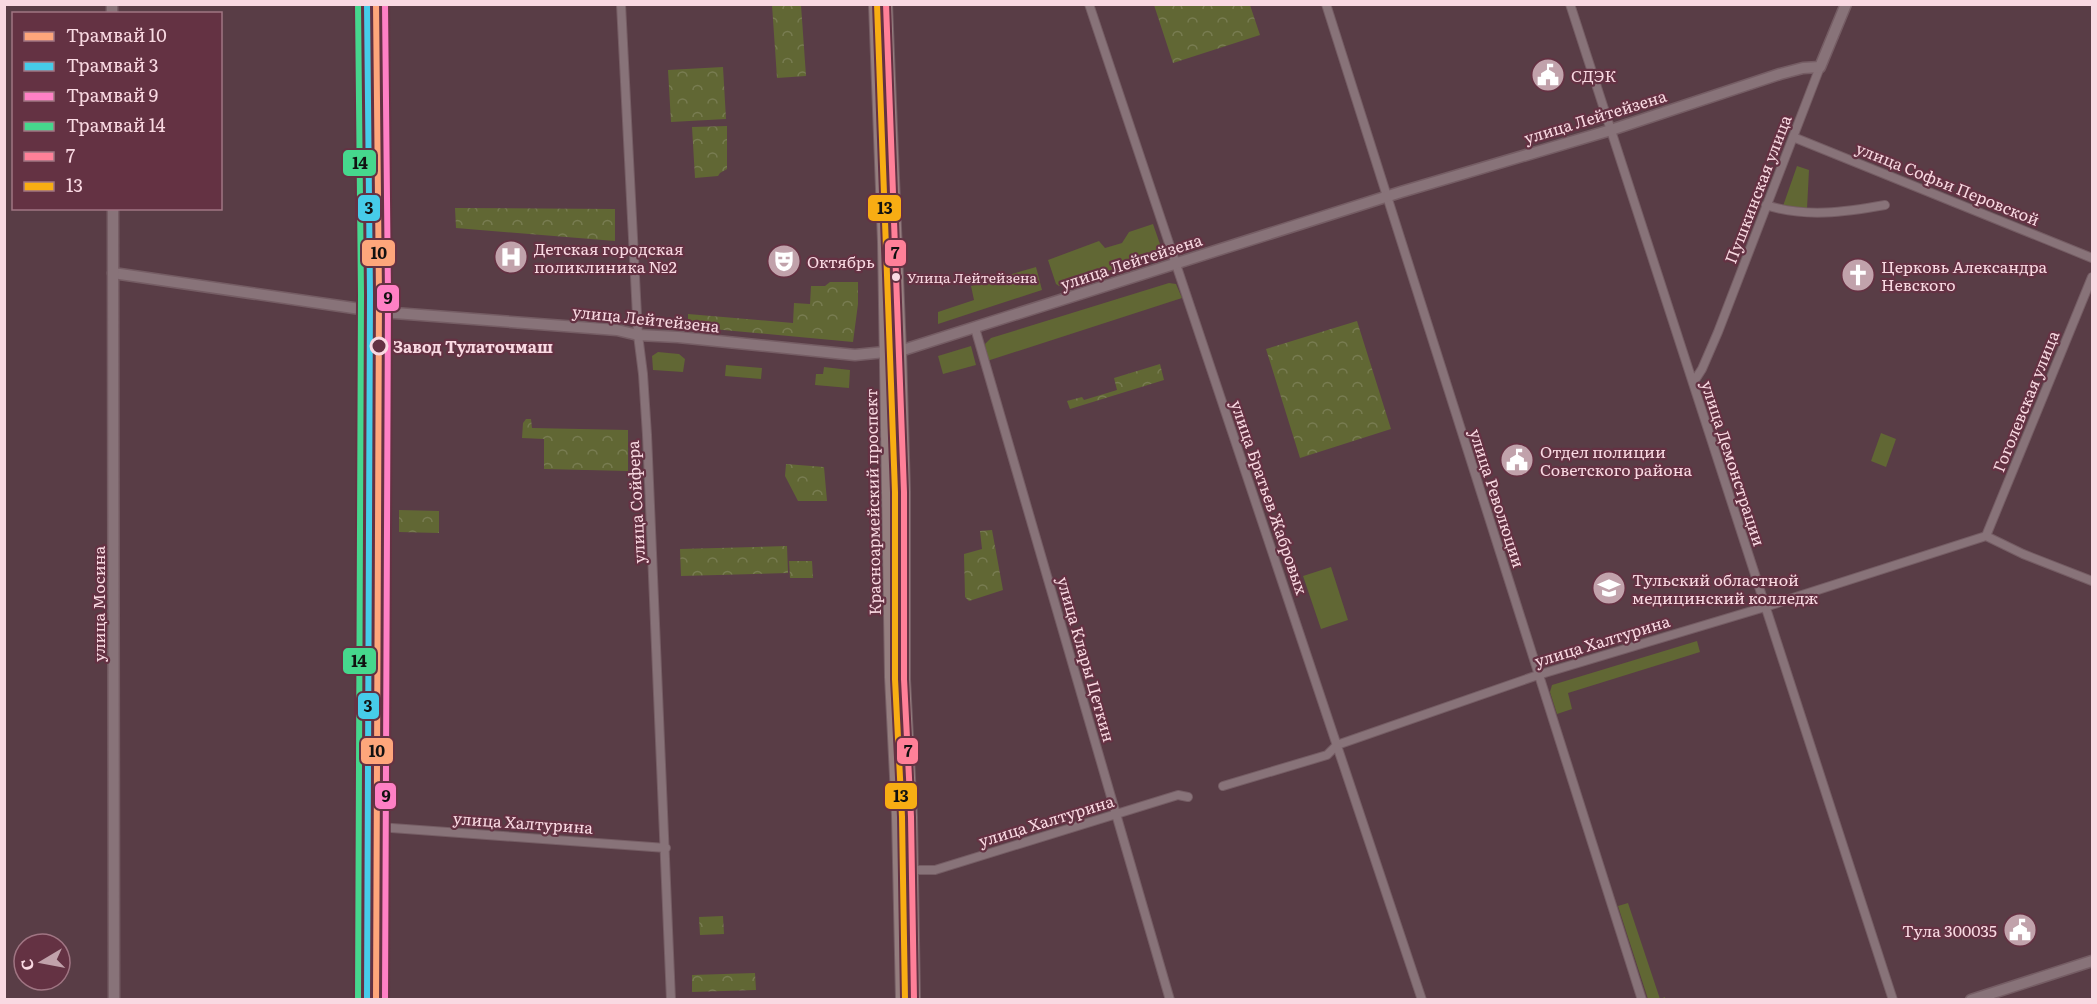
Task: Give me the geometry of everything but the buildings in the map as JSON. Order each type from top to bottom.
[{"type":"main road","name":"Красноармейский проспект","points":[[875,4],[884,242],[891,677],[898,816],[902,999]]},
{"type":"main road","name":"Красноармейский проспект","points":[[886,4],[904,492],[904,679],[913,870],[914,999]]},
{"type":"main road","name":"улица Лейтейзена","points":[[885,352],[900,351]]},
{"type":"street","points":[[379,4],[381,312],[378,827],[380,999]]},
{"type":"street","name":"улица Сойфера","points":[[621,4],[638,335],[647,435],[671,999]]},
{"type":"street","name":"улица Братьев Жабровых","points":[[1089,4],[1422,999]]},
{"type":"street","name":"улица Революции","points":[[1326,4],[1642,999]]},
{"type":"street","name":"улица Демонстрации","points":[[1570,4],[1893,999]]},
{"type":"street","name":"Пушкинская улица","points":[[1693,383],[1702,369],[1718,332],[1792,137],[1846,4]]},
{"type":"street","name":"улица Лейтейзена","points":[[900,351],[1388,197],[1611,130],[1780,74],[1803,68],[1820,67]]},
{"type":"street","name":"улица Софьи Перовской","points":[[1792,137],[2092,258]]},
{"type":"street","points":[[1766,205],[1778,209],[1814,213],[1848,211],[1885,205]]},
{"type":"street","name":"улица Мосина","points":[[113,210],[114,999]]},
{"type":"street","name":"улица Лейтейзена","points":[[113,273],[381,312],[617,330],[638,335],[855,355],[885,352]]},
{"type":"street","name":"Гоголевская улица","points":[[1986,536],[2092,277]]},
{"type":"street","name":"улица Клары Цеткин","points":[[975,328],[1170,999]]},
{"type":"street","points":[[1986,536],[2023,554],[2092,581]]},
{"type":"street","name":"улица Халтурина","points":[[1223,786],[1327,755],[1337,745],[1538,675],[1765,607],[1986,536]]},
{"type":"street","name":"улица Халтурина","points":[[913,870],[935,870],[1178,795],[1188,797]]},
{"type":"street","name":"улица Халтурина","points":[[378,827],[666,848]]},
{"type":"street","points":[[1971,999],[2092,961]]},
{"type":"green space","points":[[772,5],[801,5],[806,76],[777,78]]},
{"type":"green space","points":[[1154,5],[1250,5],[1260,35],[1173,63]]},
{"type":"green space","points":[[723,67],[726,119],[671,122],[668,70]]},
{"type":"green space","points":[[727,126],[727,169],[718,176],[695,178],[692,127]]},
{"type":"green space","points":[[1797,166],[1809,170],[1807,209],[1783,206]]},
{"type":"green space","points":[[455,208],[615,209],[615,241],[456,228]]},
{"type":"green space","points":[[1153,224],[1161,247],[1156,256],[1059,286],[1056,284],[1048,260],[1099,241],[1105,248],[1122,243],[1129,232]]},
{"type":"green space","points":[[1036,267],[1042,290],[938,324],[938,312],[974,300],[971,286]]},
{"type":"green space","points":[[830,282],[858,282],[858,304],[853,342],[680,326],[680,320],[688,320],[688,314],[793,323],[794,303],[810,304],[811,286],[825,286]]},
{"type":"green space","points":[[1169,283],[1176,284],[1182,298],[987,361],[985,344],[991,338]]},
{"type":"green space","points":[[1357,321],[1391,429],[1300,458],[1266,349]]},
{"type":"green space","points":[[971,346],[976,365],[943,374],[938,356]]},
{"type":"green space","points":[[658,352],[679,354],[685,359],[683,372],[653,370],[652,356]]},
{"type":"green space","points":[[1160,364],[1164,380],[1070,409],[1067,401],[1082,397],[1084,400],[1117,390],[1114,378]]},
{"type":"green space","points":[[726,365],[762,368],[761,379],[725,376]]},
{"type":"green space","points":[[824,367],[850,370],[849,388],[815,385],[816,374],[823,374]]},
{"type":"green space","points":[[526,419],[531,419],[532,428],[628,430],[628,471],[544,469],[544,439],[522,438],[523,423]]},
{"type":"green space","points":[[1881,433],[1896,439],[1886,467],[1871,461]]},
{"type":"green space","points":[[786,464],[824,467],[827,501],[798,501],[785,476]]},
{"type":"green space","points":[[399,510],[439,511],[439,533],[399,532]]},
{"type":"green space","points":[[992,530],[1003,590],[969,601],[965,597],[964,554],[982,549],[980,531]]},
{"type":"green space","points":[[787,546],[788,573],[681,576],[680,549]]},
{"type":"green space","points":[[789,561],[812,561],[813,578],[790,578]]},
{"type":"green space","points":[[1331,567],[1348,620],[1321,629],[1303,576]]},
{"type":"green space","points":[[1697,641],[1700,652],[1568,693],[1572,709],[1557,714],[1550,692],[1552,685]]},
{"type":"green space","points":[[1628,903],[1660,999],[1648,999],[1618,906]]},
{"type":"green space","points":[[723,916],[724,934],[700,935],[699,917]]},
{"type":"green space","points":[[755,973],[756,990],[692,992],[692,975]]},
{"type":"tram line","name":"14","points":[[358,4],[361,295],[358,1000]]},
{"type":"tram line","name":"3","points":[[367,4],[370,295],[367,1000]]},
{"type":"tram line","name":"10","points":[[376,4],[379,295],[376,1000]]},
{"type":"tram line","name":"9","points":[[385,4],[388,295],[385,1000]]},
{"type":"transit line","name":"13","points":[[877,4],[895,492],[895,679],[902,817],[905,1000]]},
{"type":"transit line","name":"7","points":[[886,4],[904,492],[904,679],[911,817],[914,1000]]},
{"type":"place","name":"СДЭК","points":[[1548,75]]},
{"type":"place","name":"Детская городская поликлиника №2","points":[[511,257]]},
{"type":"place","name":"Октябрь","points":[[784,261]]},
{"type":"place","name":"Церковь Александра Невского","points":[[1858,275]]},
{"type":"place","name":"Улица Лейтейзена","points":[[896,277]]},
{"type":"place","name":"Завод Тулаточмаш","points":[[379,346]]},
{"type":"place","name":"Отдел полиции Советского района","points":[[1517,460]]},
{"type":"place","name":"Тульский областной медицинский колледж","points":[[1609,588]]},
{"type":"place","name":"Тула 300035","points":[[2020,930]]}]
